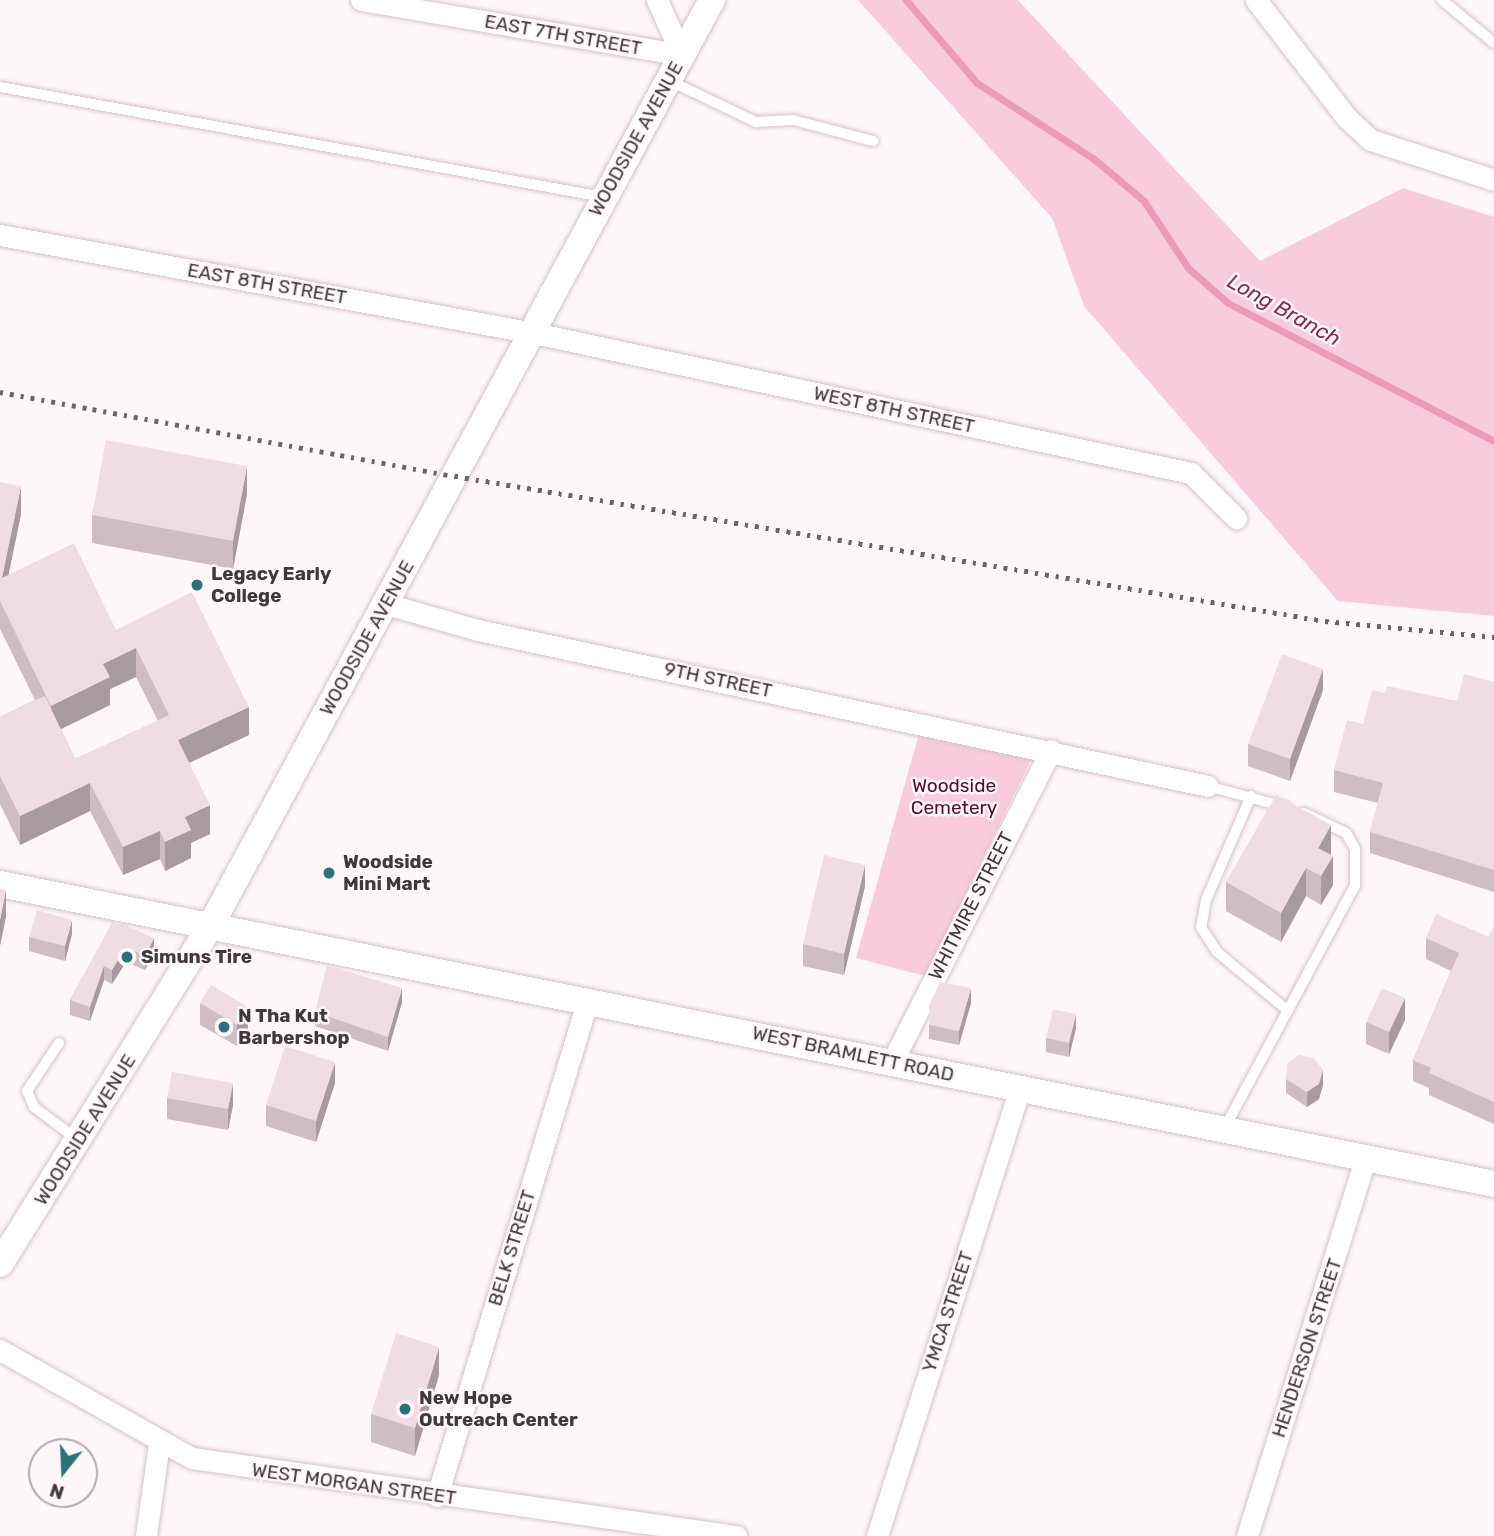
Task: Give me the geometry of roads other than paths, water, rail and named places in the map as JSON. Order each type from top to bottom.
[{"type":"street","name":"EAST 7TH STREET","points":[[361,0],[681,55]]},
{"type":"street","points":[[657,0],[681,55]]},
{"type":"street","name":"WOODSIDE AVENUE","points":[[0,1264],[80,1141],[212,923],[534,333],[603,197],[712,0]]},
{"type":"street","points":[[1256,0],[1346,117],[1371,140],[1494,180]]},
{"type":"street","name":"EAST 8TH STREET","points":[[0,235],[534,333]]},
{"type":"street","name":"WEST 8TH STREET","points":[[534,333],[1191,473],[1236,518]]},
{"type":"street","name":"9TH STREET","points":[[386,604],[478,630],[1051,750],[1208,786]]},
{"type":"street","name":"WHITMIRE STREET","points":[[892,1062],[1051,750]]},
{"type":"street","name":"WEST BRAMLETT ROAD","points":[[0,884],[212,923],[1494,1184]]},
{"type":"street","name":"BELK STREET","points":[[437,1496],[587,999]]},
{"type":"street","name":"YMCA STREET","points":[[877,1536],[1020,1088]]},
{"type":"street","name":"HENDERSON STREET","points":[[1247,1536],[1365,1159]]},
{"type":"street","name":"WEST MORGAN STREET","points":[[0,1350],[159,1444],[235,1468],[736,1536]]},
{"type":"street","points":[[146,1536],[159,1444]]},
{"type":"lane","points":[[1442,0],[1494,43]]},
{"type":"lane","points":[[668,79],[756,122],[793,120],[873,141]]},
{"type":"lane","points":[[0,86],[603,197]]},
{"type":"lane","points":[[1208,786],[1251,796],[1332,823],[1356,849],[1355,887],[1224,1129]]},
{"type":"lane","points":[[1251,796],[1206,901],[1201,927],[1216,952],[1288,1011]]},
{"type":"lane","points":[[59,1043],[27,1091],[41,1115],[80,1141]]},
{"type":"waterway","name":"Long Branch","points":[[906,0],[977,83],[1094,159],[1144,201],[1188,268],[1228,303],[1494,441]]},
{"type":"railway","points":[[0,392],[455,476],[1325,621],[1494,637]]},
{"type":"place","name":"Legacy Early College","points":[[197,585]]},
{"type":"place","name":"Woodside Mini Mart","points":[[329,873]]},
{"type":"place","name":"Simuns Tire","points":[[127,957]]},
{"type":"place","name":"N Tha Kut Barbershop","points":[[224,1027]]},
{"type":"place","name":"New Hope Outreach Center","points":[[405,1409]]},
{"type":"park label","name":"Woodside Cemetery","points":[[954,797]]}]
